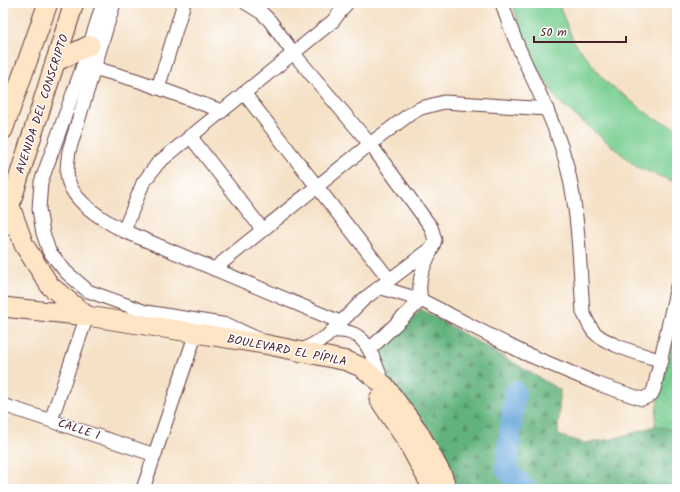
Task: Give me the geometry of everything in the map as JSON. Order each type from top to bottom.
[{"type":"street","points":[[3,130],[48,3]]},
{"type":"street","name":"AVENIDA DEL CONSCRIPTO","points":[[3,227],[74,3]]},
{"type":"street","points":[[103,3],[90,45],[41,182],[39,209],[43,232],[50,251],[66,272],[88,291],[146,312],[228,325],[247,332],[264,344]]},
{"type":"street","points":[[114,3],[69,151],[67,174],[73,189],[82,202],[100,219],[124,231],[214,269],[358,336],[370,349],[376,367],[385,386]]},
{"type":"street","points":[[158,88],[184,3]]},
{"type":"street","points":[[124,231],[143,183],[149,172],[190,136],[294,54],[333,21],[347,3]]},
{"type":"street","points":[[502,3],[510,29],[547,109],[562,149],[573,193],[584,312],[588,323],[600,337],[629,350],[662,361]]},
{"type":"street","points":[[251,4],[270,21],[294,54],[370,144],[431,227],[434,240],[421,273],[418,286],[421,300]]},
{"type":"street","points":[[56,62],[90,45]]},
{"type":"street","points":[[94,68],[158,88],[222,111]]},
{"type":"street","points":[[244,94],[316,187],[384,283],[421,300],[524,353],[634,398],[642,399],[651,395],[662,361],[677,287]]},
{"type":"street","points":[[214,269],[262,229],[410,114],[432,104],[444,102],[547,109]]},
{"type":"street","points":[[190,136],[262,229]]},
{"type":"street","points":[[10,206],[24,245],[50,286],[87,316],[51,420]]},
{"type":"street","points":[[301,354],[326,337],[384,283],[432,248]]},
{"type":"street","points":[[370,349],[421,300]]},
{"type":"street","name":"BOULEVARD EL PÍPILA","points":[[3,307],[87,316],[266,351],[301,354],[347,361],[361,367],[385,386],[418,431],[442,475],[447,489]]},
{"type":"street","points":[[143,489],[195,336]]},
{"type":"street","name":"BOULEVARD EL PÍPILA","points":[[195,336],[264,344],[301,354],[351,373],[365,381],[407,440],[433,489]]},
{"type":"street","name":"CALLE 1","points":[[3,405],[155,454]]},
{"type":"green space","points":[[512,3],[558,3],[574,42],[606,82],[655,119],[677,128],[677,183],[637,167],[559,102],[531,59]]},
{"type":"green space","points":[[421,309],[560,390],[558,435],[584,443],[613,439],[655,426],[677,431],[677,489],[451,489],[382,371],[379,348],[404,329]]},
{"type":"green space","points":[[677,325],[677,431],[655,426],[657,405]]},
{"type":"waterway","points":[[515,392],[506,469],[526,489]]}]
